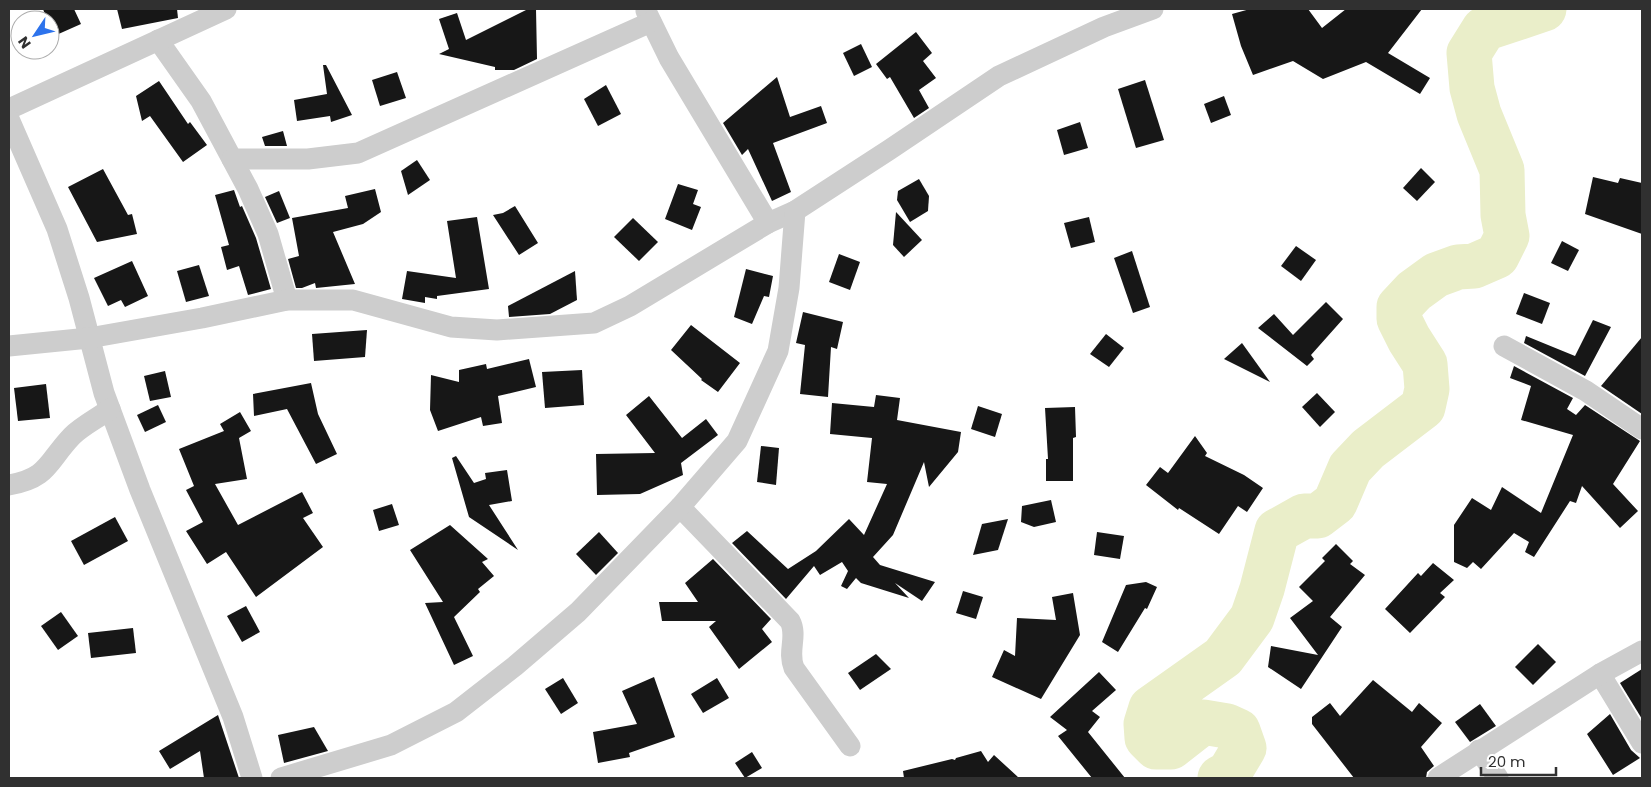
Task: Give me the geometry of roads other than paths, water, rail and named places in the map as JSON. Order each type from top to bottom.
[{"type":"street","points":[[9,109],[226,9]]},
{"type":"street","points":[[9,346],[89,338],[202,318],[287,300],[354,300],[451,327],[497,330],[594,323],[630,306],[768,223],[795,211],[999,76],[1104,18],[1153,9]]},
{"type":"street","points":[[232,159],[308,159],[358,153],[648,15],[669,58],[768,223]]},
{"type":"street","points":[[158,40],[201,101],[232,159],[268,234],[287,300]]},
{"type":"street","points":[[9,119],[57,229],[79,298],[104,393],[140,490],[233,716],[252,778]]},
{"type":"street","points":[[282,778],[391,745],[456,712],[515,666],[578,612],[680,507],[737,441],[778,351],[789,288],[795,211]]},
{"type":"street","points":[[1504,346],[1586,391],[1642,429]]},
{"type":"street","points":[[9,484],[27,482],[49,467],[72,436],[110,409]]},
{"type":"street","points":[[680,507],[790,621],[793,631],[790,658],[794,668],[850,746]]},
{"type":"street","points":[[1438,778],[1600,674],[1642,651]]},
{"type":"street","points":[[1600,674],[1642,742]]},
{"type":"street","points":[[1480,750],[1498,778]]},
{"type":"waterway","points":[[1220,778],[1229,773],[1244,748],[1238,731],[1227,726],[1203,722],[1171,747],[1156,747],[1147,738],[1146,724],[1151,708],[1223,657],[1252,618],[1262,589],[1277,531],[1304,516],[1318,516],[1335,503],[1350,468],[1368,449],[1423,407],[1427,389],[1425,364],[1399,319],[1399,307],[1414,291],[1436,275],[1458,267],[1474,266],[1497,256],[1507,236],[1503,215],[1502,170],[1479,114],[1472,88],[1469,53],[1484,29],[1544,9]]}]
